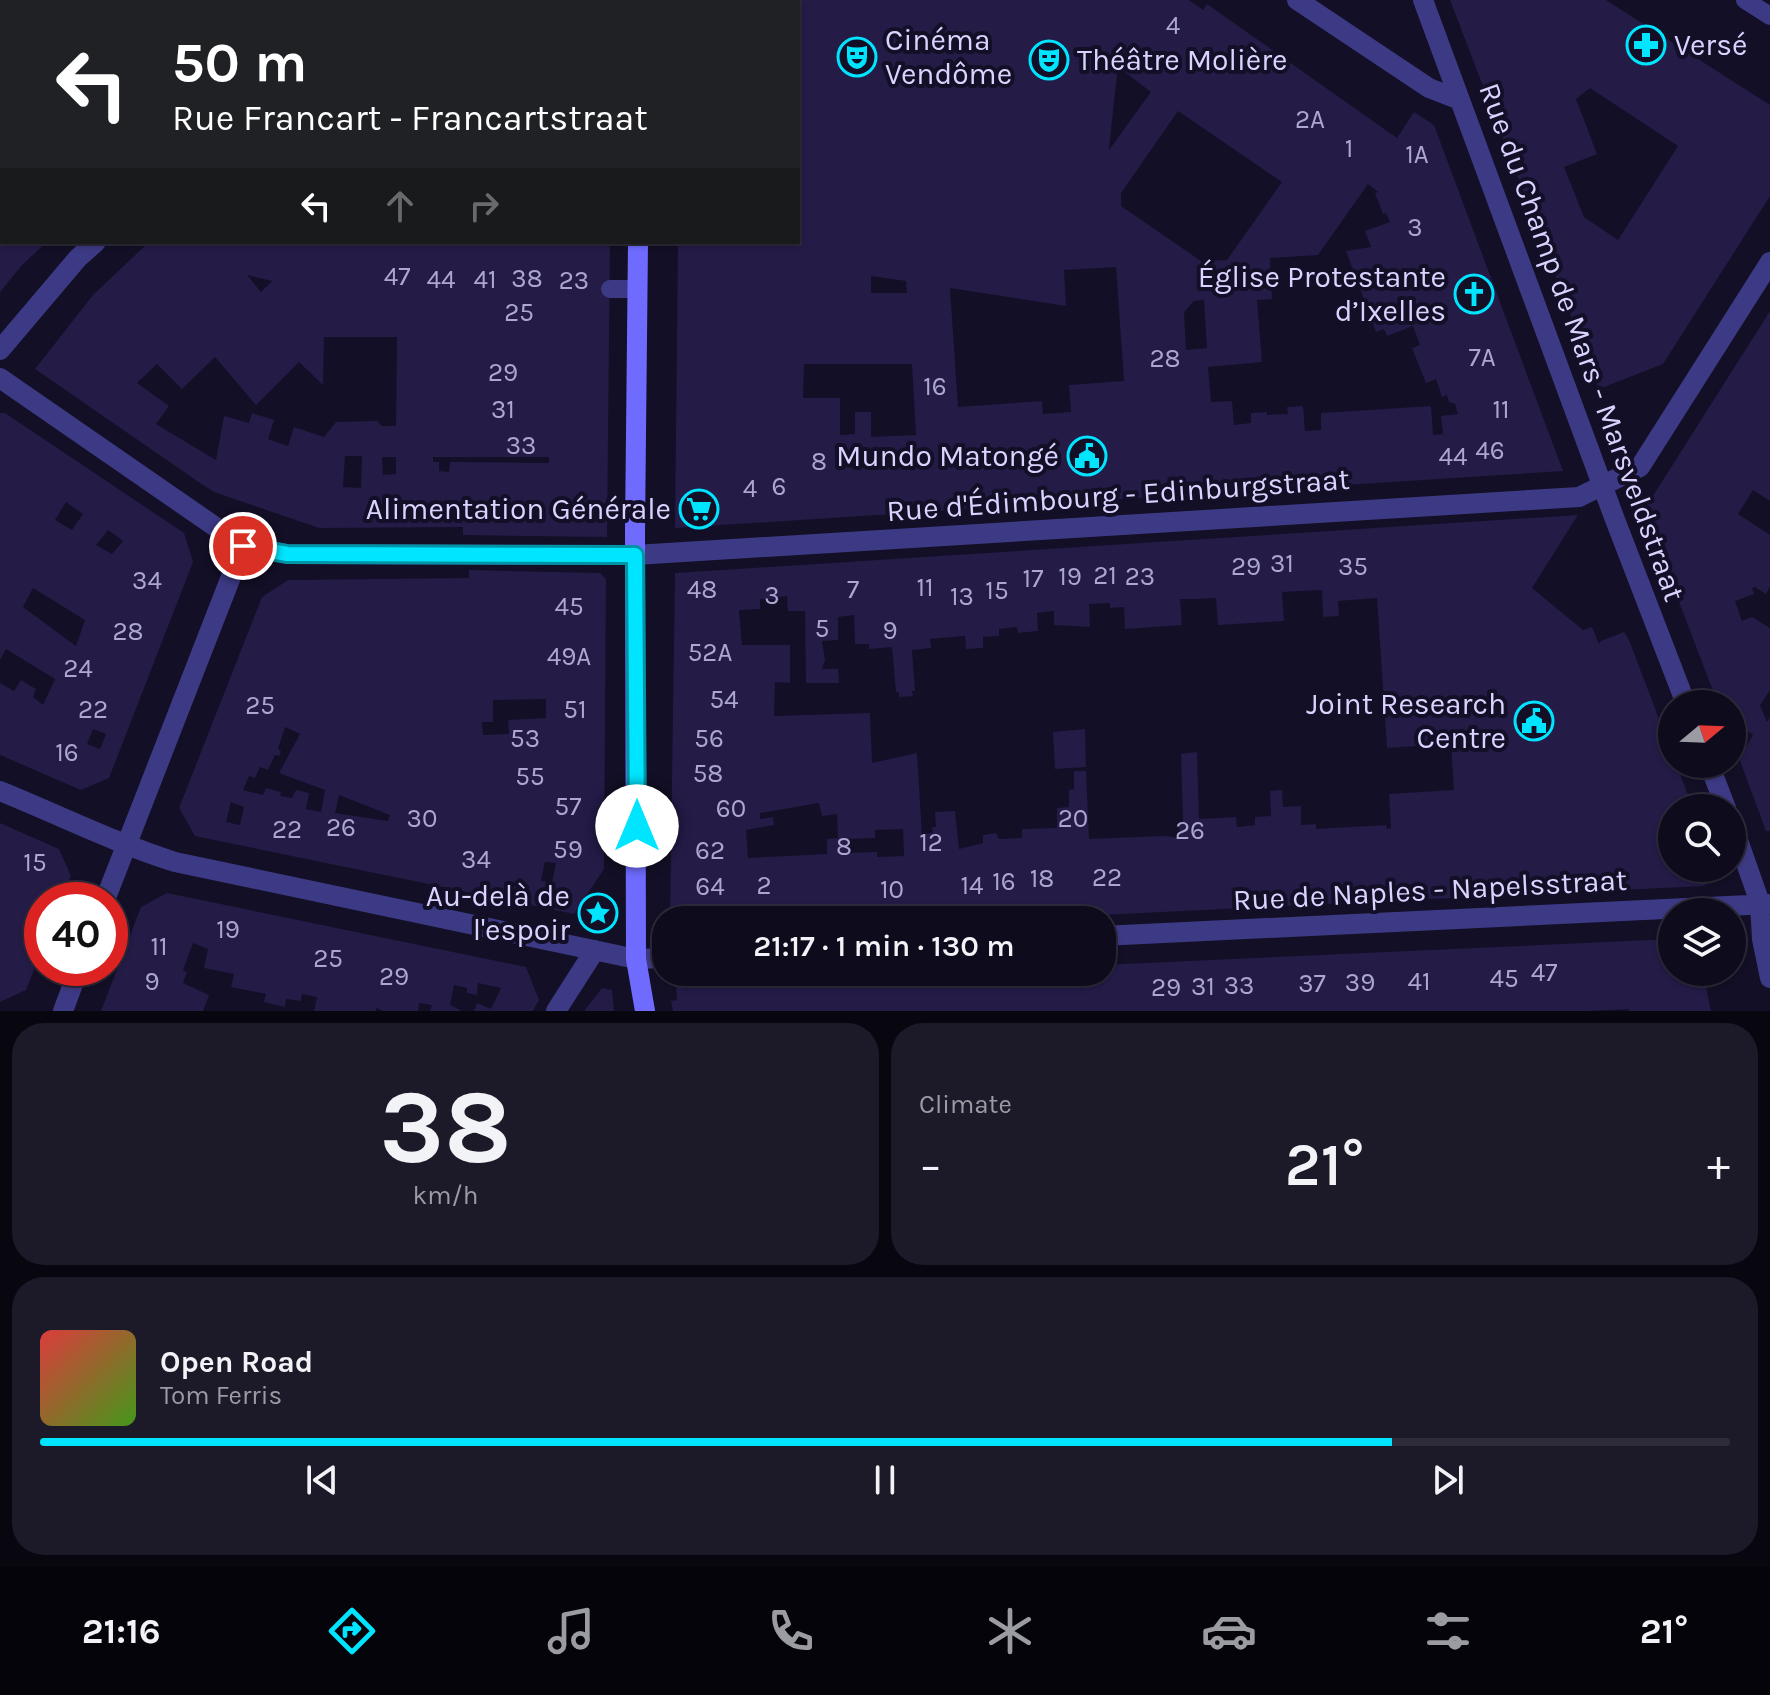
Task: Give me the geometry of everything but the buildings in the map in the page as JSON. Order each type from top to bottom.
[{"type":"street","points":[[1297,0],[1429,88],[1460,100]]},
{"type":"street","name":"Rue du Champ de Mars - Marsveldstraat","points":[[1423,0],[1681,690]]},
{"type":"street","points":[[0,350],[78,258],[94,244]]},
{"type":"street","points":[[638,244],[636,959],[645,1011]]},
{"type":"street","name":"Rue d'Édimbourg - Edinburgstraat","points":[[243,546],[287,554],[635,555],[1579,497],[1640,467],[1770,262]]},
{"type":"street","points":[[0,378],[243,546],[112,882]]},
{"type":"street","points":[[0,791],[126,846],[175,862],[636,959],[652,958]]},
{"type":"street","points":[[1746,854],[1767,900],[1762,939],[1770,978]]},
{"type":"street","name":"Rue de Naples - Napelsstraat","points":[[1116,935],[1767,900]]},
{"type":"street","points":[[556,1011],[595,950]]},
{"type":"street","points":[[63,1011],[72,986]]},
{"type":"lane","points":[[1745,0],[1770,16]]},
{"type":"lane","points":[[610,289],[638,289]]},
{"type":"place","name":"Versé","points":[[1646,45]]},
{"type":"place","name":"Cinéma Vendôme","points":[[857,57]]},
{"type":"place","name":"Théâtre Molière","points":[[1049,60]]},
{"type":"place","name":"Église Protestante d’Ixelles","points":[[1474,294]]},
{"type":"place","name":"Mundo Matongé","points":[[1087,456]]},
{"type":"place","name":"Alimentation Générale","points":[[699,509]]},
{"type":"place","name":"Joint Research Centre","points":[[1534,721]]},
{"type":"place","name":"Au-delà de l'espoir","points":[[598,913]]},
{"type":"route","points":[[243,546],[287,554],[635,555],[637,826]]}]
